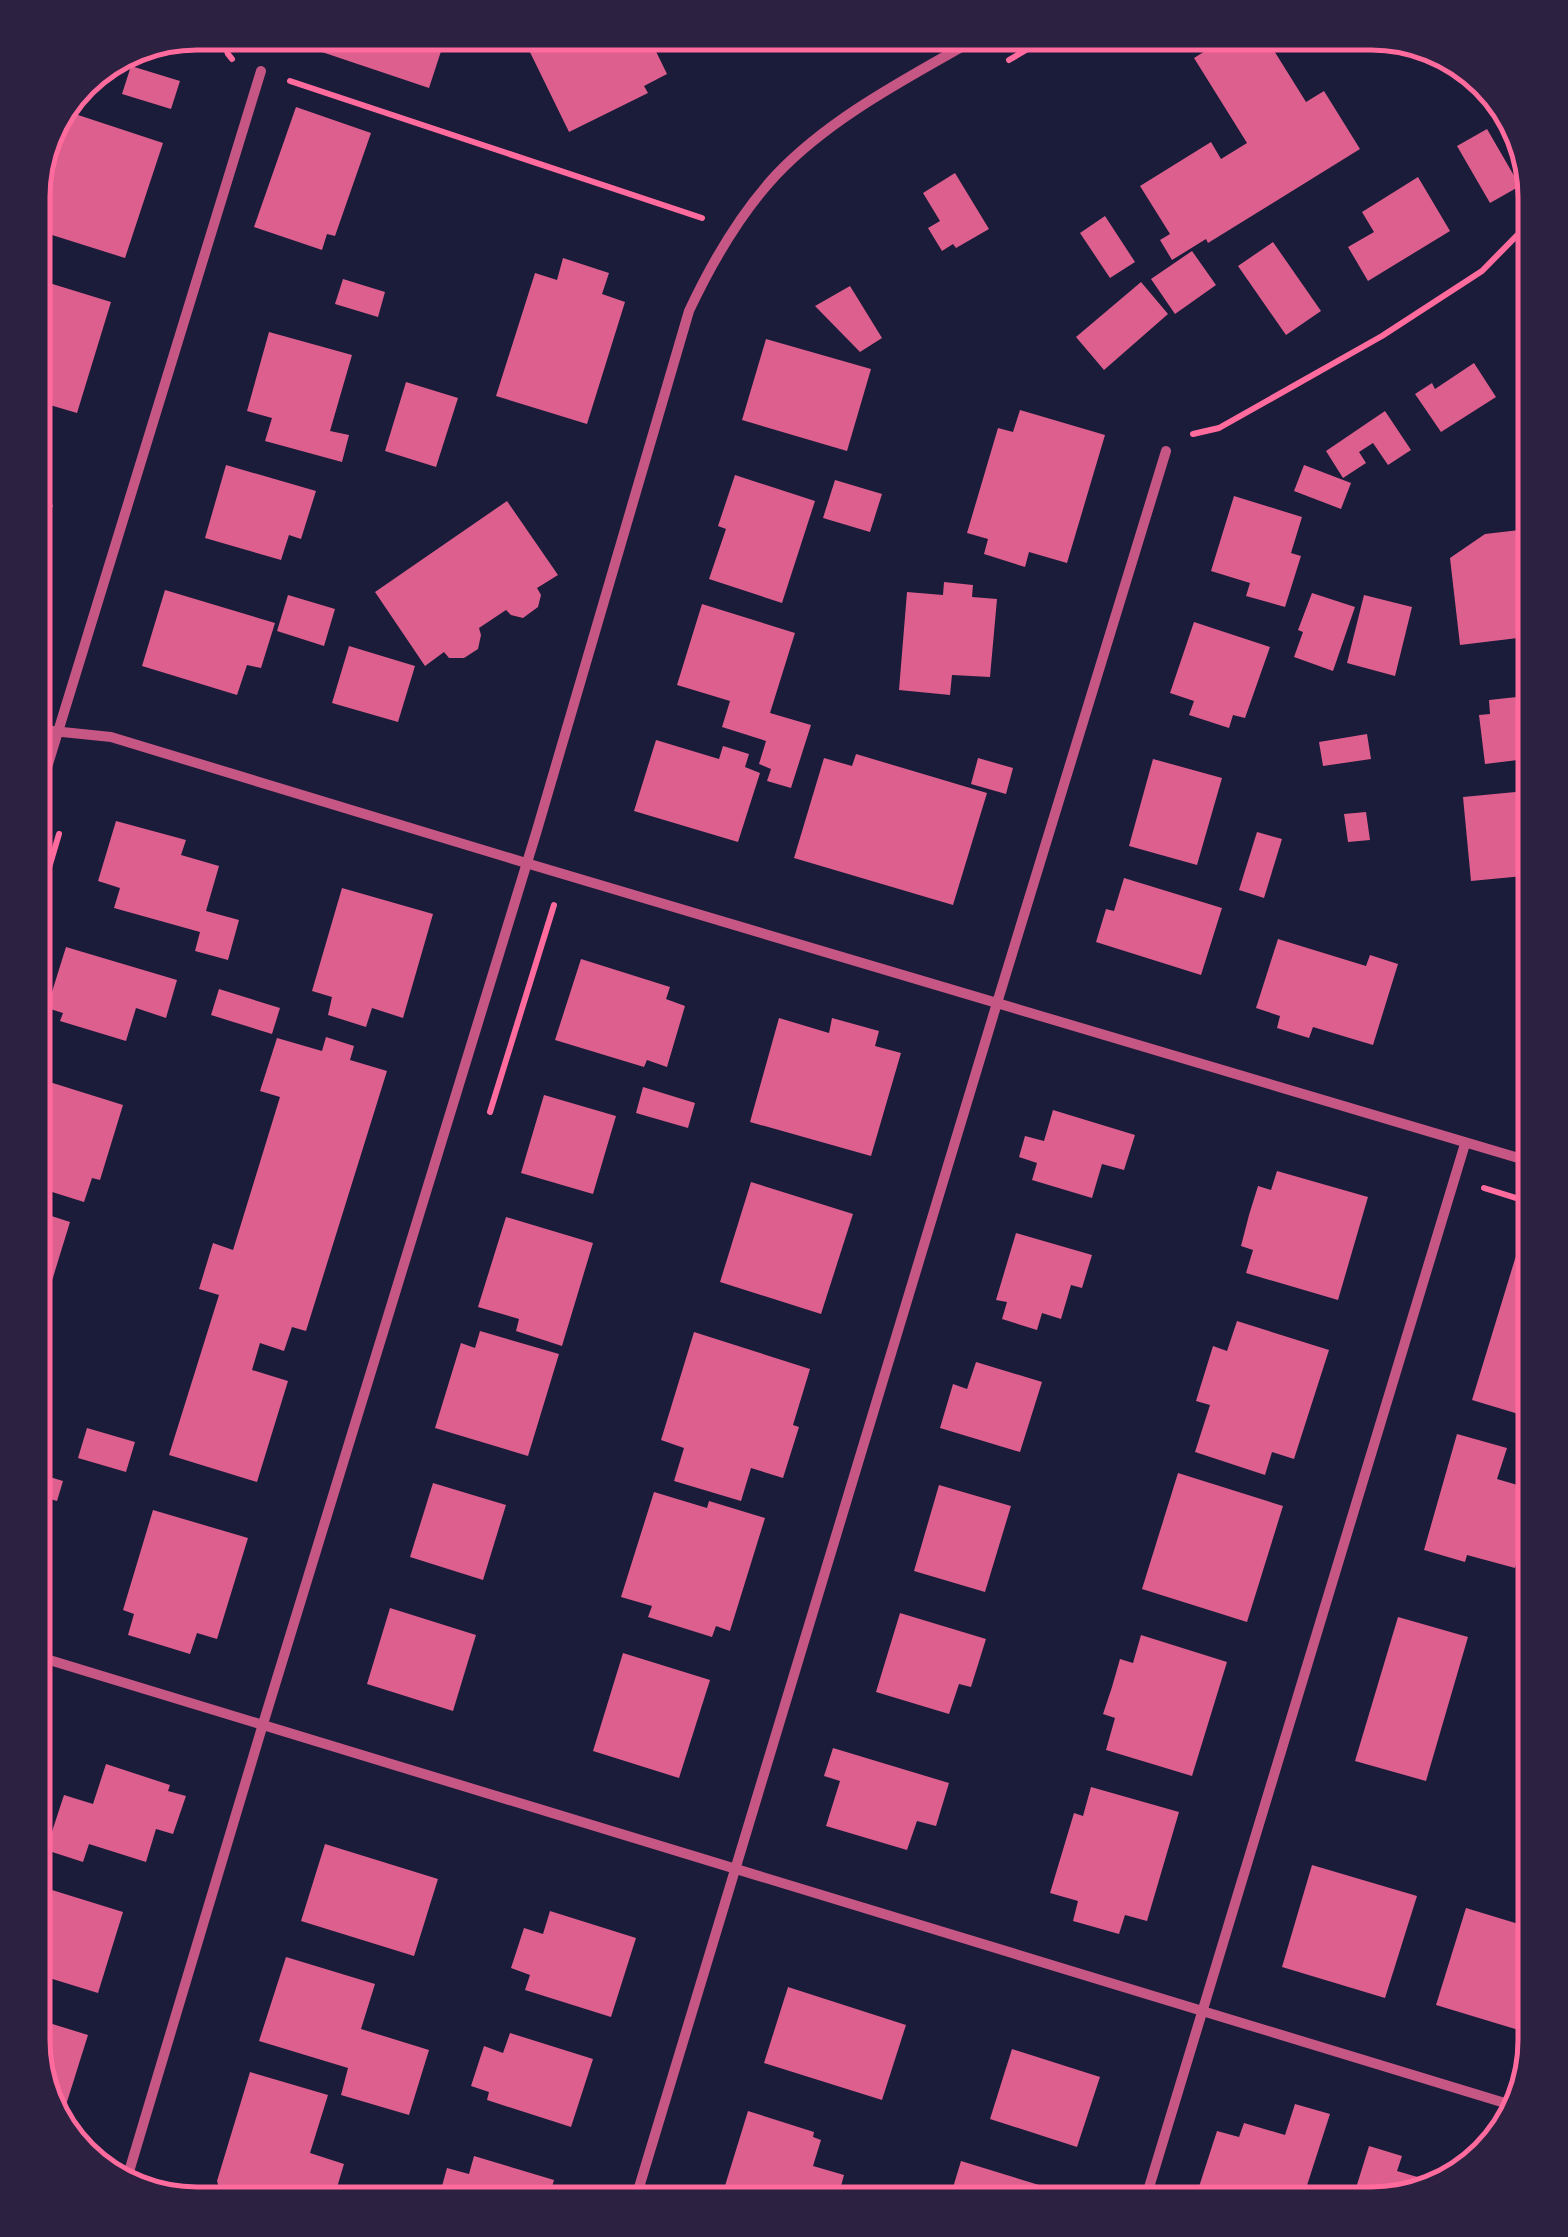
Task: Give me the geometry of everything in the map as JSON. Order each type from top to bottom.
[{"type":"street","points":[[130,2170],[689,311],[711,264],[742,217],[777,175],[816,139],[958,50]]},
{"type":"street","points":[[50,758],[262,71]]},
{"type":"street","points":[[639,2187],[1166,452]]},
{"type":"street","points":[[50,731],[111,737],[1518,1158]]},
{"type":"street","points":[[1149,2187],[1464,1144]]},
{"type":"street","points":[[50,1660],[1504,2102]]},
{"type":"path","points":[[1007,61],[1026,50]]},
{"type":"path","points":[[262,71],[702,218]]},
{"type":"path","points":[[1166,452],[1186,436],[1219,428],[1382,336],[1482,271],[1518,235]]},
{"type":"path","points":[[50,865],[64,818]]},
{"type":"path","points":[[1455,1178],[1518,1198]]},
{"type":"building","points":[[316,50],[441,50],[429,88]]},
{"type":"building","points":[[529,50],[655,50],[667,74],[644,86],[648,93],[569,132]]},
{"type":"building","points":[[1207,50],[1274,50],[1306,102],[1324,91],[1360,149],[1208,243],[1206,239],[1172,260],[1160,240],[1170,234],[1140,186],[1211,142],[1221,159],[1247,143],[1194,58]]},
{"type":"building","points":[[132,66],[180,81],[171,109],[122,94]]},
{"type":"building","points":[[296,107],[371,133],[335,236],[327,234],[322,250],[254,227]]},
{"type":"building","points":[[76,114],[163,143],[125,258],[50,234],[50,187],[55,159]]},
{"type":"building","points":[[1487,129],[1517,187],[1490,203],[1457,146]]},
{"type":"building","points":[[955,173],[989,229],[956,248],[953,244],[942,251],[928,228],[940,221],[923,193]]},
{"type":"building","points":[[1418,177],[1450,231],[1368,281],[1348,247],[1374,232],[1362,212]]},
{"type":"building","points":[[1105,216],[1135,262],[1110,278],[1080,233]]},
{"type":"building","points":[[1273,242],[1321,311],[1286,335],[1238,266]]},
{"type":"building","points":[[1192,251],[1216,285],[1175,314],[1151,279]]},
{"type":"building","points":[[563,258],[609,273],[602,294],[625,302],[587,424],[496,396],[535,273],[557,280]]},
{"type":"building","points":[[343,279],[385,292],[378,317],[335,304]]},
{"type":"building","points":[[1141,282],[1168,314],[1104,370],[1076,337]]},
{"type":"building","points":[[50,283],[111,302],[77,413],[50,405]]},
{"type":"building","points":[[850,286],[882,338],[860,352],[815,306]]},
{"type":"building","points":[[269,332],[352,355],[330,431],[349,435],[342,462],[265,441],[272,418],[247,411]]},
{"type":"building","points":[[766,339],[871,369],[847,451],[742,420]]},
{"type":"building","points":[[1474,363],[1496,397],[1441,432],[1415,394],[1432,383],[1435,389]]},
{"type":"building","points":[[406,382],[458,398],[436,467],[385,451]]},
{"type":"building","points":[[1020,410],[1105,435],[1067,563],[1029,552],[1025,567],[984,554],[988,539],[967,533],[998,428],[1013,432]]},
{"type":"building","points":[[1385,411],[1411,450],[1388,465],[1373,443],[1359,452],[1366,463],[1343,478],[1326,451]]},
{"type":"building","points":[[226,465],[316,491],[301,539],[289,535],[281,560],[205,538]]},
{"type":"building","points":[[1304,465],[1351,483],[1341,509],[1294,491]]},
{"type":"building","points":[[735,475],[815,501],[782,603],[709,579],[726,529],[718,526]]},
{"type":"building","points":[[835,480],[882,494],[870,532],[823,518]]},
{"type":"building","points":[[1234,496],[1302,517],[1291,553],[1301,556],[1285,607],[1246,596],[1250,583],[1211,571]]},
{"type":"building","points":[[507,501],[558,575],[537,588],[541,595],[538,607],[523,618],[506,610],[479,628],[478,649],[464,658],[449,658],[444,652],[425,666],[375,592]]},
{"type":"building","points":[[1518,530],[1518,638],[1460,645],[1450,558],[1485,534]]},
{"type":"building","points":[[944,582],[973,585],[972,597],[997,599],[990,677],[952,675],[950,695],[899,690],[907,592],[943,595]]},
{"type":"building","points":[[165,590],[275,623],[261,668],[247,665],[237,695],[142,666]]},
{"type":"building","points":[[1312,593],[1355,607],[1333,671],[1294,657],[1303,632],[1298,630]]},
{"type":"building","points":[[288,595],[335,609],[324,646],[277,631]]},
{"type":"building","points":[[1364,595],[1412,607],[1395,676],[1347,663]]},
{"type":"building","points":[[702,604],[795,633],[770,713],[811,725],[791,788],[767,781],[771,769],[759,764],[766,741],[722,727],[730,701],[677,685]]},
{"type":"building","points":[[1194,622],[1270,647],[1245,718],[1233,715],[1229,728],[1189,715],[1194,701],[1170,693]]},
{"type":"building","points":[[349,646],[415,666],[398,722],[332,703]]},
{"type":"building","points":[[1518,697],[1518,760],[1485,764],[1479,715],[1490,714],[1489,700]]},
{"type":"building","points":[[1367,734],[1371,759],[1323,766],[1319,742]]},
{"type":"building","points":[[656,740],[719,759],[723,746],[749,754],[745,767],[760,773],[738,842],[634,811]]},
{"type":"building","points":[[856,754],[987,793],[953,905],[794,858],[824,758],[852,766]]},
{"type":"building","points":[[978,758],[1013,768],[1006,794],[971,784]]},
{"type":"building","points":[[1153,759],[1222,778],[1197,865],[1129,846]]},
{"type":"building","points":[[1518,792],[1518,877],[1471,881],[1463,797]]},
{"type":"building","points":[[1366,812],[1370,840],[1348,842],[1344,814]]},
{"type":"building","points":[[116,821],[186,840],[181,855],[219,866],[206,911],[239,920],[228,960],[195,951],[200,932],[114,908],[120,888],[98,881]]},
{"type":"building","points":[[1257,832],[1282,839],[1264,898],[1239,890]]},
{"type":"building","points":[[1124,878],[1222,908],[1201,975],[1096,942],[1106,909],[1114,911]]},
{"type":"building","points":[[342,888],[433,914],[403,1018],[372,1008],[366,1027],[328,1015],[332,997],[312,991]]},
{"type":"building","points":[[1278,939],[1366,966],[1370,955],[1398,964],[1373,1045],[1313,1027],[1309,1038],[1277,1028],[1280,1016],[1256,1008]]},
{"type":"building","points":[[66,947],[177,980],[166,1018],[136,1008],[126,1041],[60,1021],[63,1013],[50,1009]]},
{"type":"building","points":[[581,959],[670,987],[666,999],[685,1006],[667,1067],[647,1060],[644,1067],[555,1040]]},
{"type":"building","points":[[219,989],[280,1008],[272,1034],[211,1015]]},
{"type":"building","points":[[779,1018],[829,1033],[832,1018],[879,1031],[875,1046],[901,1053],[871,1156],[750,1122]]},
{"type":"building","points":[[326,1037],[354,1046],[350,1060],[387,1071],[306,1331],[292,1327],[284,1351],[260,1343],[252,1370],[288,1381],[257,1482],[169,1455],[219,1295],[199,1289],[213,1243],[233,1250],[280,1097],[260,1091],[277,1038],[322,1051]]},
{"type":"building","points":[[50,1082],[123,1105],[100,1180],[92,1178],[84,1202],[50,1191]]},
{"type":"building","points":[[643,1087],[695,1103],[688,1128],[636,1113]]},
{"type":"building","points":[[544,1095],[616,1116],[593,1194],[521,1173]]},
{"type":"building","points":[[1053,1110],[1135,1135],[1124,1170],[1102,1164],[1092,1198],[1032,1180],[1037,1163],[1019,1157],[1025,1136],[1044,1141]]},
{"type":"building","points":[[1277,1171],[1368,1197],[1338,1300],[1246,1273],[1253,1250],[1241,1246],[1249,1215],[1258,1186],[1271,1190]]},
{"type":"building","points":[[751,1182],[853,1214],[821,1314],[720,1282]]},
{"type":"building","points":[[50,1216],[70,1222],[50,1287]]},
{"type":"building","points":[[506,1217],[593,1243],[562,1346],[516,1331],[519,1319],[478,1307]]},
{"type":"building","points":[[1016,1233],[1092,1255],[1082,1288],[1071,1285],[1061,1319],[1042,1313],[1037,1330],[1002,1319],[1007,1302],[996,1300]]},
{"type":"building","points":[[1518,1249],[1518,1414],[1472,1400]]},
{"type":"building","points":[[1237,1321],[1329,1350],[1294,1459],[1272,1452],[1265,1475],[1195,1452],[1210,1405],[1196,1401],[1213,1346],[1227,1351]]},
{"type":"building","points":[[480,1331],[559,1354],[528,1456],[435,1428],[461,1343],[475,1348]]},
{"type":"building","points":[[694,1332],[810,1369],[793,1425],[799,1427],[783,1478],[751,1468],[741,1501],[674,1481],[684,1448],[661,1440]]},
{"type":"building","points":[[976,1362],[1042,1382],[1020,1452],[940,1428],[953,1384],[967,1389]]},
{"type":"building","points":[[87,1428],[135,1442],[126,1472],[78,1458]]},
{"type":"building","points":[[1457,1434],[1507,1448],[1497,1479],[1518,1485],[1515,1568],[1467,1555],[1465,1562],[1424,1550]]},
{"type":"building","points":[[1178,1473],[1283,1506],[1247,1622],[1142,1589]]},
{"type":"building","points":[[50,1477],[63,1481],[57,1501],[50,1499]]},
{"type":"building","points":[[433,1483],[506,1505],[483,1580],[410,1557]]},
{"type":"building","points":[[939,1485],[1011,1506],[985,1592],[914,1571]]},
{"type":"building","points":[[654,1492],[707,1508],[709,1501],[765,1518],[730,1631],[716,1626],[712,1637],[648,1617],[652,1606],[621,1597]]},
{"type":"building","points":[[153,1510],[248,1538],[217,1639],[197,1633],[190,1654],[128,1635],[134,1614],[123,1610]]},
{"type":"building","points":[[390,1608],[476,1635],[453,1711],[367,1684]]},
{"type":"building","points":[[900,1613],[986,1639],[971,1687],[959,1684],[949,1714],[876,1692]]},
{"type":"building","points":[[1398,1617],[1468,1637],[1426,1781],[1355,1761]]},
{"type":"building","points":[[1141,1635],[1227,1662],[1192,1776],[1106,1750],[1115,1718],[1103,1714],[1120,1659],[1133,1663]]},
{"type":"building","points":[[623,1653],[710,1680],[679,1778],[593,1751]]},
{"type":"building","points":[[833,1748],[949,1783],[936,1826],[917,1821],[907,1850],[826,1826],[840,1781],[824,1776]]},
{"type":"building","points":[[106,1764],[170,1785],[168,1791],[186,1796],[173,1834],[156,1829],[146,1862],[89,1844],[83,1862],[50,1851],[50,1838],[64,1795],[93,1804]]},
{"type":"building","points":[[1091,1787],[1179,1812],[1147,1921],[1125,1915],[1119,1934],[1073,1921],[1078,1901],[1050,1893],[1074,1813],[1083,1816]]},
{"type":"building","points":[[325,1844],[438,1879],[414,1956],[301,1921]]},
{"type":"building","points":[[1312,1865],[1417,1896],[1385,1998],[1282,1967]]},
{"type":"building","points":[[52,1890],[123,1912],[98,1993],[50,1978]]},
{"type":"building","points":[[1466,1908],[1518,1924],[1518,2030],[1436,2005]]},
{"type":"building","points":[[550,1911],[636,1938],[611,2017],[525,1990],[530,1975],[511,1968],[524,1928],[543,1934]]},
{"type":"building","points":[[286,1957],[375,1984],[361,2029],[429,2050],[409,2115],[341,2095],[348,2068],[259,2041]]},
{"type":"building","points":[[788,1987],[906,2025],[882,2100],[764,2063]]},
{"type":"building","points":[[50,2023],[88,2035],[66,2105],[51,2059]]},
{"type":"building","points":[[510,2033],[593,2059],[571,2127],[487,2100],[489,2092],[471,2086],[484,2046],[503,2053]]},
{"type":"building","points":[[1012,2049],[1100,2077],[1077,2147],[990,2119]]},
{"type":"building","points":[[250,2072],[328,2095],[310,2153],[344,2164],[337,2187],[219,2187],[217,2181]]},
{"type":"building","points":[[1295,2104],[1330,2114],[1306,2187],[1199,2187],[1217,2131],[1239,2137],[1244,2123],[1285,2135]]},
{"type":"building","points":[[748,2111],[814,2132],[813,2137],[821,2140],[813,2166],[844,2175],[841,2187],[725,2187]]},
{"type":"building","points":[[1369,2146],[1402,2156],[1397,2171],[1421,2178],[1390,2186],[1356,2187]]},
{"type":"building","points":[[474,2156],[554,2180],[552,2187],[442,2187],[447,2168],[469,2174]]},
{"type":"building","points":[[961,2161],[1046,2187],[953,2187]]}]
